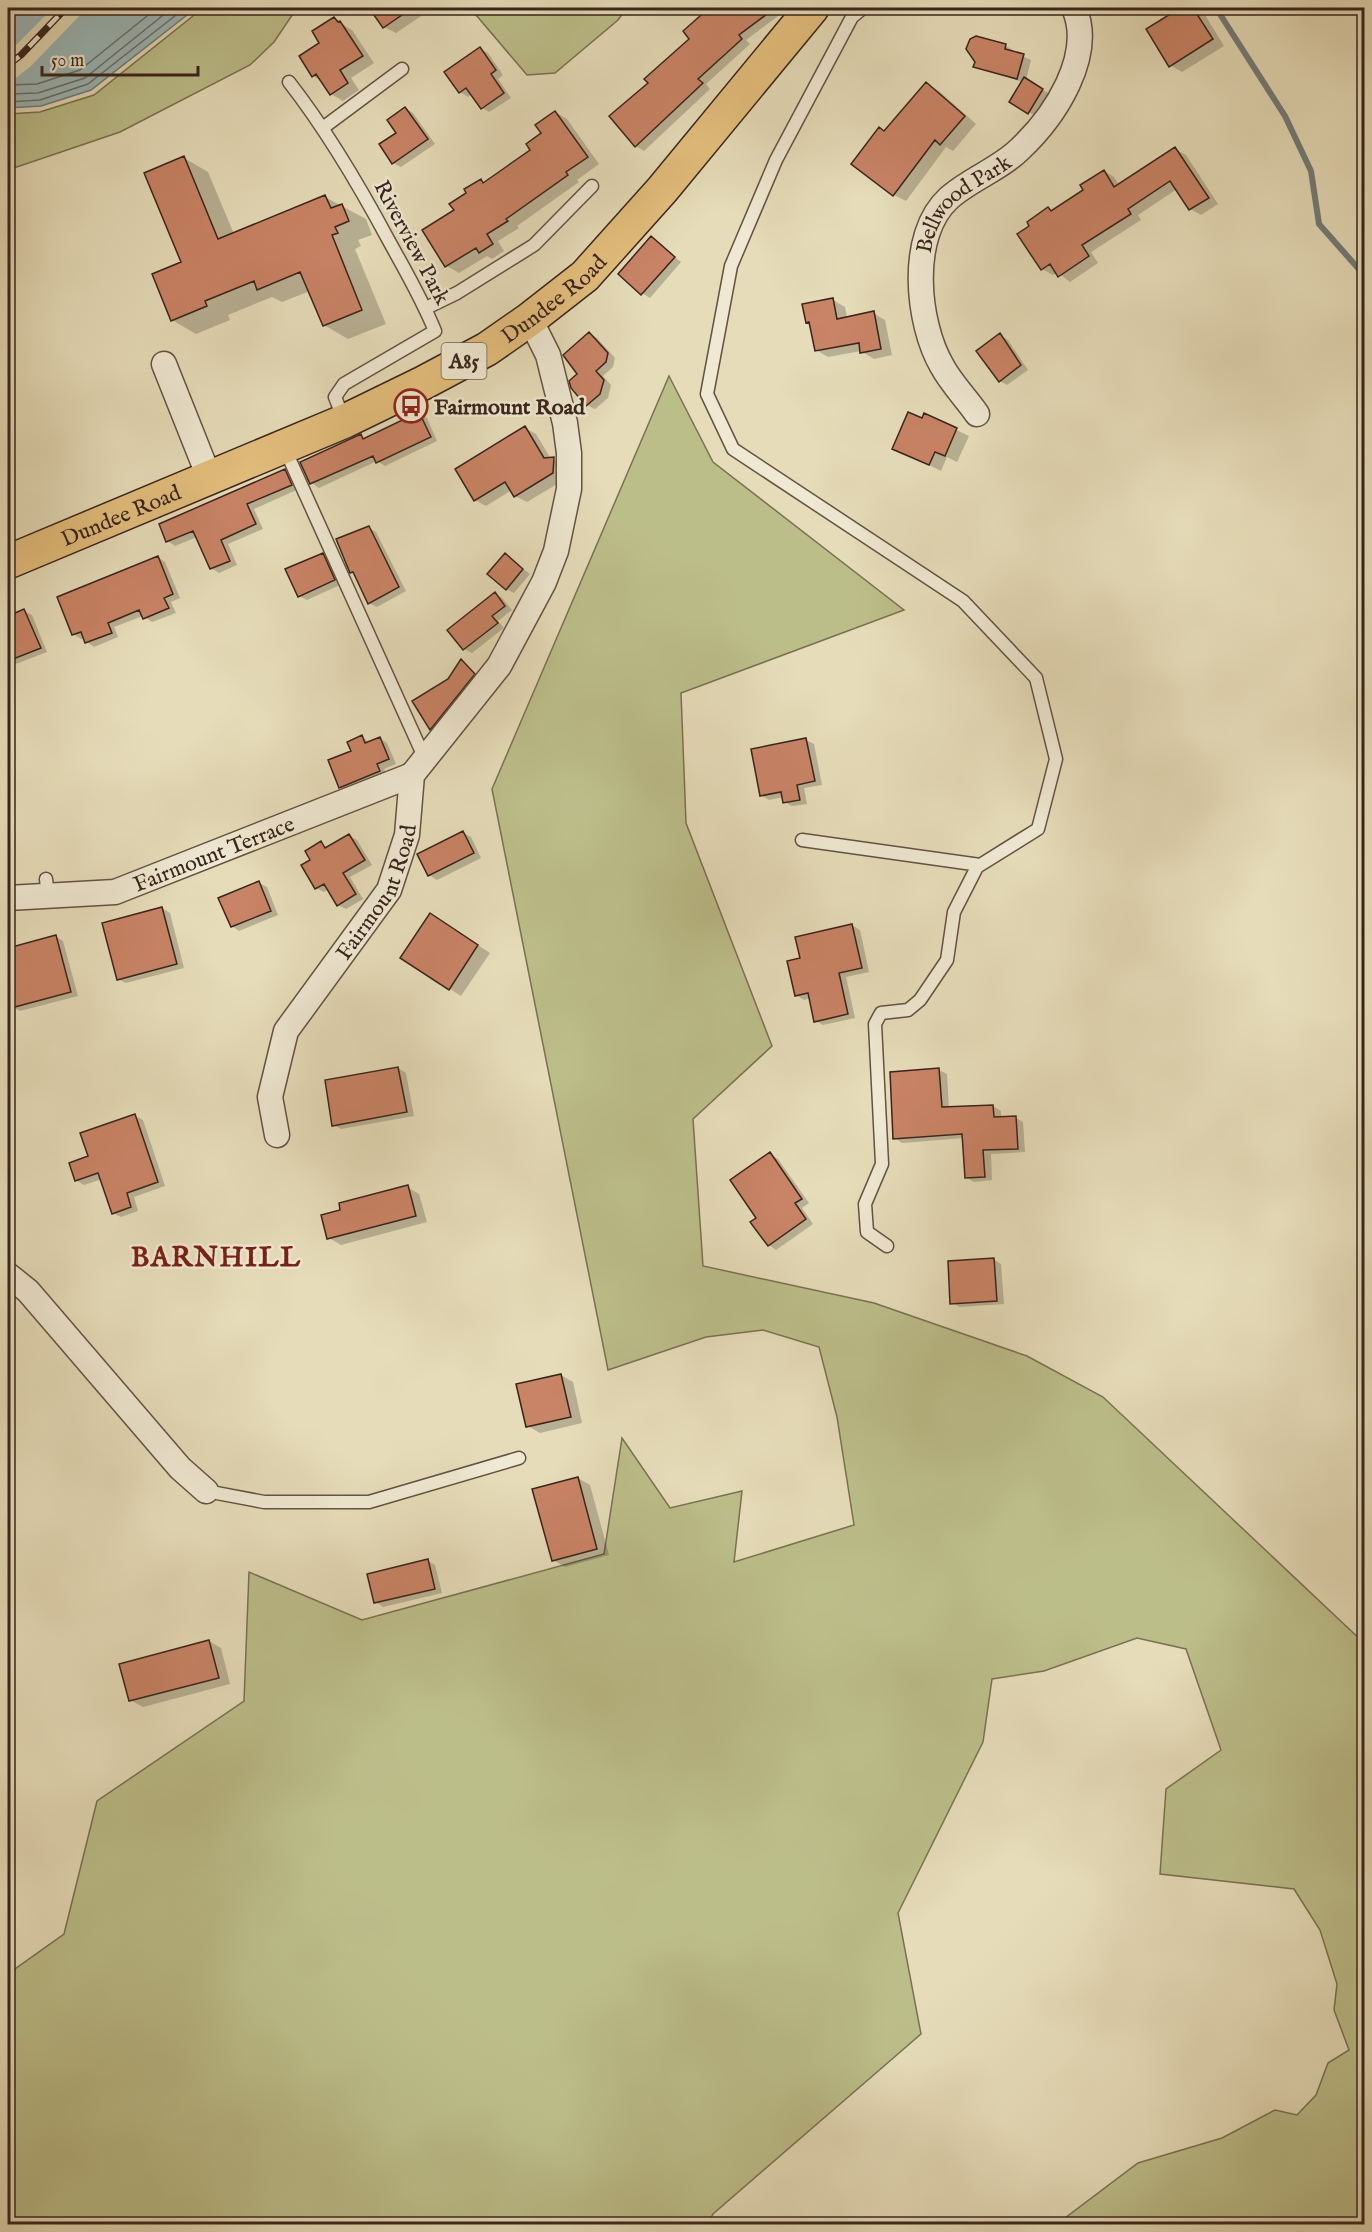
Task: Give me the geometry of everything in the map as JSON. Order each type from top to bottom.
[{"type":"main road","name":"Dundee Road","points":[[8,562],[345,421],[487,349],[585,276],[662,190],[812,8]]},
{"type":"street","name":"Bellwood Park","points":[[977,414],[942,366],[923,316],[921,288],[926,238],[947,200],[1020,150],[1071,80],[1079,34],[1074,8]]},
{"type":"street","points":[[418,767],[499,666],[544,582],[563,524],[569,480],[569,453],[565,423],[548,355],[530,319]]},
{"type":"street","points":[[164,364],[209,477]]},
{"type":"street","name":"Fairmount Terrace","points":[[8,898],[47,888],[115,892],[320,805],[418,767]]},
{"type":"street","name":"Fairmount Road","points":[[277,1134],[270,1097],[286,1031],[389,890],[407,836],[418,767]]},
{"type":"street","points":[[8,1275],[28,1291],[180,1468],[206,1491]]},
{"type":"lane","points":[[863,8],[852,16],[776,160],[731,266],[707,394],[733,449],[963,602],[1036,678],[1056,759],[1038,829],[977,867],[954,912],[947,960],[920,999],[908,1010],[880,1013],[874,1024],[882,1164],[865,1204],[866,1223],[867,1232],[887,1246]]},
{"type":"lane","points":[[324,127],[402,69]]},
{"type":"lane","name":"Riverview Park","points":[[289,82],[324,127],[358,183],[426,308],[435,330],[344,384],[336,397],[345,421]]},
{"type":"lane","points":[[426,308],[457,293],[534,245],[592,186]]},
{"type":"lane","points":[[284,446],[418,767]]},
{"type":"lane","points":[[802,840],[980,865]]},
{"type":"lane","points":[[206,1491],[264,1502],[369,1502],[519,1458]]},
{"type":"green space","points":[[203,8],[297,8],[274,42],[250,65],[120,132],[8,170],[8,114],[40,112],[94,95]]},
{"type":"green space","points":[[470,8],[627,8],[618,20],[555,73],[527,75]]},
{"type":"green space","points":[[669,376],[713,462],[904,610],[681,693],[686,823],[772,1046],[693,1119],[703,1266],[874,1303],[1027,1356],[1103,1397],[1364,1643],[1364,2224],[1057,2224],[1138,2163],[1222,2138],[1275,2110],[1297,2115],[1316,2095],[1328,2063],[1349,2050],[1334,2010],[1337,1984],[1320,1930],[1294,1889],[1160,1874],[1166,1789],[1221,1750],[1186,1649],[1137,1638],[1044,1671],[992,1679],[983,1742],[898,1913],[921,2034],[713,2214],[708,2224],[8,2224],[8,1974],[64,1934],[97,1801],[244,1701],[249,1572],[362,1620],[604,1554],[622,1438],[670,1508],[742,1491],[734,1562],[854,1525],[837,1417],[819,1347],[763,1330],[706,1337],[608,1370],[492,789]]},
{"type":"water","points":[[8,8],[196,8],[91,90],[41,106],[8,108]]},
{"type":"pier","points":[[53,8],[87,8],[31,66],[8,84],[8,53]]},
{"type":"building","points":[[369,8],[412,8],[383,28]]},
{"type":"building","points":[[709,8],[775,8],[739,35],[742,39],[698,79],[703,83],[635,147],[609,116],[648,83],[644,79],[689,39],[683,31]]},
{"type":"building","points":[[1180,8],[1193,8],[1213,39],[1169,67],[1146,29]]},
{"type":"building","points":[[334,17],[338,22],[340,21],[363,56],[340,70],[348,83],[330,95],[316,74],[312,77],[299,56],[319,43],[312,31]]},
{"type":"building","points":[[976,36],[1006,44],[1005,49],[1024,54],[1017,79],[973,67],[975,62],[966,49],[970,39]]},
{"type":"building","points":[[480,47],[496,70],[491,74],[504,93],[481,109],[466,88],[459,93],[444,72]]},
{"type":"building","points":[[1024,77],[1043,89],[1028,114],[1009,102]]},
{"type":"building","points":[[926,82],[965,116],[940,145],[935,140],[893,196],[851,164],[879,127],[884,131]]},
{"type":"building","points":[[405,107],[428,139],[392,164],[379,144],[396,133],[387,120]]},
{"type":"building","points":[[555,111],[588,157],[566,172],[568,175],[506,219],[508,221],[487,234],[493,244],[479,253],[476,248],[445,267],[422,230],[454,210],[449,204],[466,193],[464,189],[481,179],[483,183],[530,150],[526,144],[541,133],[535,125]]},
{"type":"building","points":[[1175,147],[1209,198],[1189,210],[1170,181],[1128,209],[1131,214],[1082,245],[1089,256],[1058,277],[1050,264],[1041,270],[1017,234],[1029,226],[1027,222],[1048,207],[1051,211],[1083,190],[1080,185],[1104,170],[1114,187]]},
{"type":"building","points":[[184,156],[218,239],[325,195],[331,208],[342,204],[349,221],[335,227],[338,233],[332,235],[362,310],[323,326],[300,272],[257,290],[254,281],[205,301],[207,306],[171,321],[152,274],[181,262],[144,173]]},
{"type":"building","points":[[651,236],[675,257],[641,295],[618,274]]},
{"type":"building","points":[[833,298],[837,319],[874,311],[881,349],[860,353],[859,343],[815,351],[809,322],[806,323],[802,304]]},
{"type":"building","points":[[589,332],[608,353],[606,362],[596,371],[604,380],[600,394],[586,406],[571,388],[569,381],[577,374],[563,355]]},
{"type":"building","points":[[1000,333],[1021,365],[999,382],[976,351]]},
{"type":"building","points":[[419,412],[431,437],[376,463],[373,456],[310,484],[300,462],[361,434],[363,439]]},
{"type":"building","points":[[908,412],[922,418],[924,413],[957,428],[945,456],[935,452],[929,465],[892,449]]},
{"type":"building","points":[[525,426],[544,458],[554,457],[553,473],[514,497],[505,482],[474,501],[455,469]]},
{"type":"building","points":[[285,469],[292,485],[247,504],[256,524],[221,540],[230,561],[210,569],[193,531],[166,542],[159,524]]},
{"type":"building","points":[[369,526],[399,587],[368,604],[353,572],[350,573],[336,539]]},
{"type":"building","points":[[323,553],[335,580],[298,597],[285,569]]},
{"type":"building","points":[[505,553],[523,569],[506,590],[487,574]]},
{"type":"building","points":[[158,556],[173,594],[164,598],[169,608],[143,619],[139,610],[108,623],[112,633],[85,643],[81,632],[72,635],[57,597]]},
{"type":"building","points":[[495,592],[505,606],[492,616],[498,623],[463,650],[447,630]]},
{"type":"building","points":[[24,609],[41,648],[8,661],[8,616]]},
{"type":"building","points":[[461,659],[475,674],[430,730],[412,701],[448,679]]},
{"type":"building","points":[[362,735],[365,743],[380,737],[389,759],[377,764],[380,771],[339,788],[328,760],[351,751],[347,742]]},
{"type":"building","points":[[806,738],[815,781],[797,785],[800,800],[783,803],[781,792],[760,796],[751,749]]},
{"type":"building","points":[[463,831],[474,853],[428,876],[417,854]]},
{"type":"building","points":[[349,834],[365,860],[343,873],[356,894],[337,906],[324,884],[315,889],[301,865],[310,860],[305,851],[321,841],[325,848]]},
{"type":"building","points":[[259,881],[271,911],[231,927],[218,898]]},
{"type":"building","points":[[162,907],[177,964],[117,980],[102,923]]},
{"type":"building","points":[[430,913],[478,945],[449,990],[400,958]]},
{"type":"building","points":[[852,924],[862,968],[839,973],[848,1014],[814,1022],[808,993],[795,996],[787,961],[800,958],[795,937]]},
{"type":"building","points":[[56,935],[71,992],[11,1008],[8,995],[8,948]]},
{"type":"building","points":[[398,1067],[407,1112],[332,1126],[325,1080]]},
{"type":"building","points":[[939,1068],[942,1107],[993,1105],[994,1117],[1016,1116],[1018,1149],[983,1150],[985,1177],[965,1178],[962,1134],[893,1139],[890,1072]]},
{"type":"building","points":[[135,1114],[158,1182],[127,1193],[131,1207],[112,1214],[98,1173],[75,1181],[69,1163],[88,1156],[80,1133]]},
{"type":"building","points":[[770,1152],[802,1199],[795,1203],[806,1219],[768,1246],[750,1222],[756,1218],[730,1180]]},
{"type":"building","points":[[408,1185],[416,1216],[327,1239],[321,1215],[340,1210],[339,1203]]},
{"type":"building","points":[[994,1258],[997,1301],[950,1304],[948,1261]]},
{"type":"building","points":[[561,1374],[571,1417],[526,1427],[516,1384]]},
{"type":"building","points":[[578,1477],[597,1549],[552,1561],[532,1489]]},
{"type":"building","points":[[428,1559],[435,1589],[374,1603],[367,1574]]},
{"type":"building","points":[[209,1640],[219,1678],[129,1701],[119,1664]]},
{"type":"waterway","points":[[1216,8],[1285,116],[1311,171],[1319,224],[1364,275]]},
{"type":"railway","points":[[8,65],[21,55],[66,8]]},
{"type":"place","name":"Fairmount Road","points":[[411,406]]},
{"type":"district","name":"BARNHILL","points":[[216,1256]]}]
